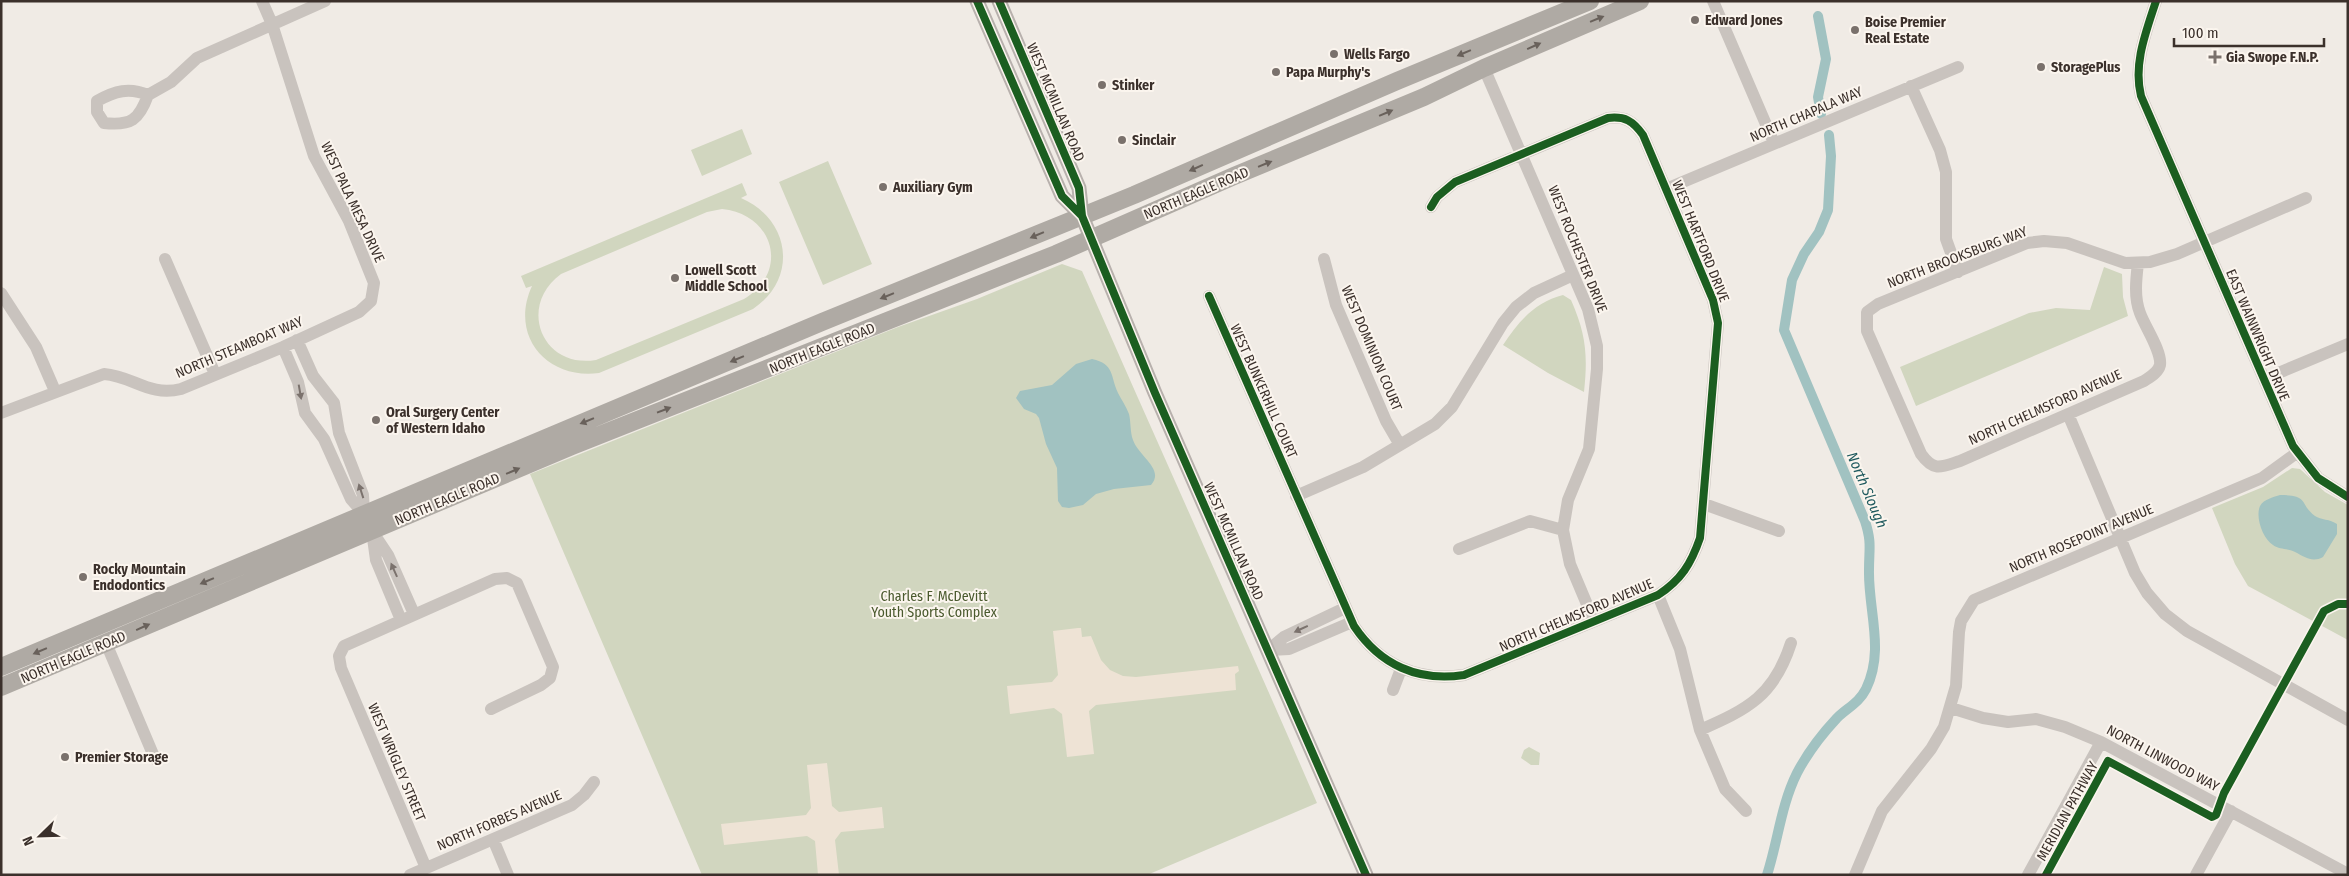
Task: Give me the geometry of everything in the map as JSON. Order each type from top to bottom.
[{"type":"highway","name":"NORTH EAGLE ROAD","points":[[1,667],[486,462],[1082,216],[1397,81],[1590,1]]},
{"type":"highway","name":"NORTH EAGLE ROAD","points":[[1,687],[572,446],[1092,238],[1424,97],[1484,68],[1640,1]]},
{"type":"highway","points":[[372,531],[377,520],[386,514],[480,474],[486,468],[486,462]]},
{"type":"highway","points":[[225,592],[230,584],[239,578],[352,530],[364,520],[364,514]]},
{"type":"main road","name":"WEST MCMILLAN ROAD","points":[[977,1],[1062,196],[1082,216]]},
{"type":"main road","name":"WEST MCMILLAN ROAD","points":[[999,1],[1079,188],[1082,216],[1155,393],[1366,875]]},
{"type":"street","name":"WEST PALA MESA DRIVE","points":[[262,1],[272,24],[314,156],[349,221],[374,283],[371,301]]},
{"type":"street","points":[[148,95],[171,82],[197,58],[325,1]]},
{"type":"street","points":[[1714,1],[1774,143]]},
{"type":"street","name":"EAST WAINWRIGHT DRIVE","points":[[2156,1],[2146,32],[2137,80],[2141,96],[2293,446],[2318,478],[2348,497]]},
{"type":"street","name":"NORTH CHAPALA WAY","points":[[1666,189],[1958,67]]},
{"type":"street","name":"WEST ROCHESTER DRIVE","points":[[1484,68],[1573,275],[1595,333],[1597,369],[1589,449],[1568,500],[1563,530],[1566,553],[1594,621]]},
{"type":"street","points":[[1911,86],[1940,150],[1946,172],[1946,239],[1958,272]]},
{"type":"street","name":"WEST HARTFORD DRIVE","points":[[1522,154],[1608,118],[1625,118],[1637,127],[1643,135],[1713,300],[1718,323],[1704,504]]},
{"type":"street","points":[[1431,207],[1437,197],[1455,182],[1522,154]]},
{"type":"street","name":"NORTH BROOKSBURG WAY","points":[[1936,467],[1928,464],[1921,454],[1867,331],[1867,312],[1878,304],[2027,243],[2044,241],[2067,243],[2125,263],[2150,262],[2177,254],[2306,198]]},
{"type":"street","points":[[165,259],[215,374]]},
{"type":"street","name":"WEST DOMINION COURT","points":[[1324,259],[1336,304],[1386,421],[1400,445]]},
{"type":"street","name":"NORTH CHELMSFORD AVENUE","points":[[1936,467],[1960,461],[2144,381],[2156,372],[2160,364],[2158,353],[2139,312],[2135,287],[2138,262]]},
{"type":"street","points":[[1296,496],[1363,467],[1435,424],[1452,407],[1503,323],[1516,307],[1534,293],[1573,275]]},
{"type":"street","points":[[1,293],[36,347],[55,391]]},
{"type":"street","name":"WEST BUNKERHILL COURT","points":[[1209,296],[1345,608]]},
{"type":"street","name":"NORTH STEAMBOAT WAY","points":[[1,414],[55,391],[104,374],[118,375],[154,390],[170,392],[283,347],[359,312],[371,301]]},
{"type":"street","points":[[297,340],[313,376],[334,403],[338,433],[364,494],[364,514]]},
{"type":"street","points":[[2264,380],[2348,344]]},
{"type":"street","points":[[283,347],[298,382],[305,413],[324,439],[352,499],[364,514]]},
{"type":"street","points":[[2068,414],[2135,573],[2147,593],[2172,619],[2216,649],[2348,720]]},
{"type":"street","name":"NORTH ROSEPOINT AVENUE","points":[[1855,875],[1882,811],[1932,749],[1944,727],[1956,686],[1959,632],[1962,621],[1974,600],[2262,478],[2298,452]]},
{"type":"street","points":[[1704,504],[1778,531]]},
{"type":"street","name":"NORTH CHELMSFORD AVENUE","points":[[1345,608],[1367,644],[1385,660],[1401,669],[1430,676],[1464,675],[1658,595],[1677,581],[1693,559],[1700,538],[1704,504]]},
{"type":"street","points":[[1459,550],[1530,521],[1563,530]]},
{"type":"street","points":[[372,531],[388,554],[414,614]]},
{"type":"street","points":[[372,531],[376,560],[401,620],[495,579],[507,578],[517,583],[553,666],[550,678],[492,709]]},
{"type":"street","points":[[1658,595],[1680,649],[1693,709],[1700,730],[1725,789],[1746,812]]},
{"type":"street","points":[[1268,650],[1284,637],[1345,608]]},
{"type":"street","name":"WEST WRIGLEY STREET","points":[[401,620],[344,646],[339,656],[340,668],[426,868]]},
{"type":"street","points":[[1268,650],[1289,649],[1352,622]]},
{"type":"street","points":[[106,643],[155,759]]},
{"type":"street","points":[[1700,730],[1736,714],[1754,703],[1771,684],[1784,664],[1791,643]]},
{"type":"street","points":[[1393,690],[1401,669]]},
{"type":"street","name":"NORTH LINWOOD WAY","points":[[1951,708],[1983,718],[2008,722],[2036,719],[2065,727],[2101,742],[2348,874]]},
{"type":"street","points":[[2028,875],[2101,742]]},
{"type":"street","name":"NORTH FORBES AVENUE","points":[[410,875],[572,805],[584,795],[594,782]]},
{"type":"street","points":[[2196,875],[2231,811]]},
{"type":"street","points":[[493,839],[508,875]]},
{"type":"green space","points":[[742,129],[752,154],[702,176],[691,150]]},
{"type":"green space","points":[[828,161],[872,264],[823,285],[779,182]]},
{"type":"green space","points":[[742,183],[747,195],[741,198],[757,208],[770,220],[778,234],[783,250],[782,266],[777,282],[768,296],[753,309],[599,373],[580,373],[563,369],[549,362],[537,351],[529,337],[525,322],[526,304],[532,286],[526,288],[521,276]],"holes":[[[722,209],[740,213],[754,221],[764,233],[770,246],[771,260],[767,274],[758,288],[744,299],[596,360],[577,360],[562,355],[550,345],[542,332],[538,318],[540,302],[548,287],[561,274],[707,212]]]},
{"type":"green space","name":"Charles F. McDevitt Youth Sports Complex","points":[[1062,264],[1082,271],[1317,803],[1147,875],[702,875],[530,474],[898,327],[977,299]]},
{"type":"green space","points":[[2104,267],[2122,274],[2123,297],[2128,316],[1916,406],[1900,367],[2029,313],[2056,308],[2090,310]]},
{"type":"green space","points":[[1563,295],[1571,300],[1583,334],[1586,356],[1584,392],[1548,373],[1503,345],[1528,314],[1553,298]]},
{"type":"green space","points":[[2292,468],[2300,469],[2325,492],[2348,505],[2348,640],[2248,586],[2235,564],[2212,508],[2263,487]]},
{"type":"green space","points":[[1529,747],[1540,753],[1539,765],[1531,765],[1521,758],[1524,750]]},
{"type":"shaded area","points":[[1081,628],[1082,637],[1091,636],[1101,660],[1110,670],[1123,676],[1136,677],[1238,666],[1239,671],[1235,674],[1236,690],[1096,705],[1089,711],[1094,754],[1067,757],[1062,714],[1054,708],[1010,714],[1007,686],[1052,682],[1058,675],[1053,631]]},
{"type":"shaded area","points":[[827,763],[832,806],[839,812],[882,807],[884,828],[841,832],[835,840],[839,875],[818,875],[815,841],[807,836],[724,845],[721,824],[806,815],[811,808],[807,765]]},
{"type":"water","points":[[1092,359],[1105,364],[1111,372],[1118,393],[1129,414],[1133,440],[1153,468],[1154,479],[1151,485],[1114,489],[1096,494],[1083,505],[1069,508],[1062,507],[1058,501],[1057,468],[1046,444],[1039,418],[1036,414],[1024,409],[1016,398],[1020,391],[1052,385],[1076,364]]},
{"type":"water","points":[[2280,495],[2300,498],[2315,516],[2337,524],[2337,534],[2323,557],[2309,559],[2292,551],[2276,547],[2266,538],[2259,522],[2260,506],[2267,500]]},
{"type":"waterway","name":"North Slough","points":[[1818,16],[1826,59],[1818,97],[1821,114]]},
{"type":"waterway","name":"North Slough","points":[[1767,875],[1783,810],[1797,773],[1810,751],[1826,731],[1863,694],[1872,674],[1874,660],[1875,645],[1869,585],[1869,535],[1865,521],[1784,330],[1792,280],[1804,254],[1819,232],[1828,210],[1831,156],[1829,135]]},
{"type":"cycle path","points":[[977,1],[1062,196],[1082,216]]},
{"type":"cycle path","points":[[999,1],[1079,188],[1082,216],[1155,393],[1366,875]]},
{"type":"cycle path","points":[[2156,1],[2140,60],[2139,84],[2141,96],[2293,446],[2318,478],[2348,497]]},
{"type":"cycle path","points":[[1209,296],[1354,626],[1364,640],[1388,660],[1402,668],[1431,676],[1464,675],[1658,595],[1684,571],[1693,556],[1700,538],[1718,323],[1713,300],[1643,135],[1628,120],[1608,118],[1455,182],[1437,197],[1431,207]]},
{"type":"cycle path","name":"MERIDIAN PATHWAY","points":[[2046,875],[2108,761],[2212,817],[2216,815],[2224,793],[2324,611],[2338,604],[2348,604]]},
{"type":"place","name":"Edward Jones","points":[[1695,20]]},
{"type":"place","name":"Boise Premier Real Estate","points":[[1855,30]]},
{"type":"place","name":"Wells Fargo","points":[[1334,54]]},
{"type":"place","name":"Gia Swope F.N.P.","points":[[2215,57]]},
{"type":"place","name":"StoragePlus","points":[[2041,67]]},
{"type":"place","name":"Papa Murphy's","points":[[1276,72]]},
{"type":"place","name":"Stinker","points":[[1102,85]]},
{"type":"place","name":"Sinclair","points":[[1122,140]]},
{"type":"place","name":"Auxiliary Gym","points":[[883,187]]},
{"type":"place","name":"Lowell Scott Middle School","points":[[675,278]]},
{"type":"place","name":"Oral Surgery Center of Western Idaho","points":[[376,420]]},
{"type":"place","name":"Rocky Mountain Endodontics","points":[[83,577]]},
{"type":"place","name":"Premier Storage","points":[[65,757]]}]
